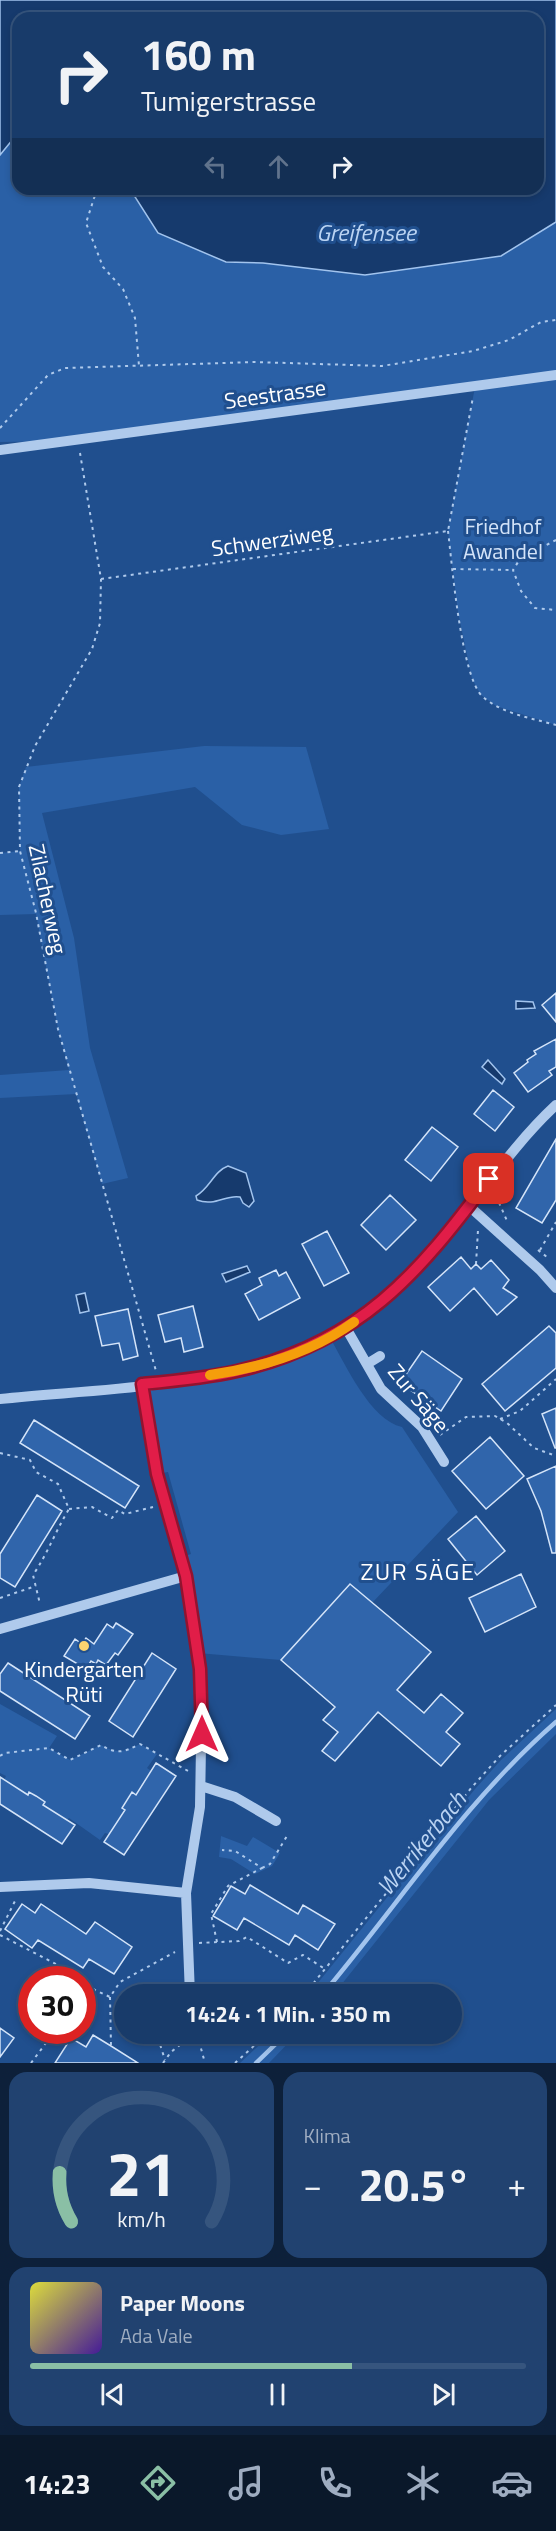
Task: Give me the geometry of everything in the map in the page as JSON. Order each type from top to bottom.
[{"type":"street","name":"Seestrasse","points":[[0,450],[556,375]]},
{"type":"street","points":[[0,1399],[158,1383],[236,1372],[285,1358],[346,1328],[378,1306],[412,1275],[522,1139],[556,1105]]},
{"type":"street","points":[[469,1206],[540,1270],[556,1288]]},
{"type":"street","name":"Zur Säge","points":[[346,1328],[381,1389],[433,1440],[444,1462]]},
{"type":"street","points":[[367,1364],[380,1356]]},
{"type":"street","points":[[142,1384],[155,1463],[186,1576],[202,1685],[200,1808],[186,1893],[189,1984]]},
{"type":"street","points":[[0,1629],[186,1576]]},
{"type":"street","points":[[201,1782],[235,1797],[276,1821]]},
{"type":"street","points":[[0,1887],[89,1883],[186,1893]]},
{"type":"path","points":[[95,195],[86,222],[103,267],[123,289],[135,318],[139,366]]},
{"type":"path","points":[[0,428],[48,375],[65,368],[255,362],[382,366],[473,351],[509,340],[541,322],[556,320]]},
{"type":"path","points":[[475,386],[448,531],[472,679],[481,695],[510,712],[556,725]]},
{"type":"path","name":"Zilacherweg","points":[[78,441],[101,579],[100,623],[92,649],[35,746],[19,787],[20,851],[36,914],[58,1029],[155,1365],[158,1383]]},
{"type":"path","name":"Schwerziweg","points":[[101,579],[448,531]]},
{"type":"path","points":[[513,570],[520,559],[556,540]]},
{"type":"path","points":[[453,569],[513,570]]},
{"type":"path","points":[[513,570],[521,591],[535,608],[556,610]]},
{"type":"path","points":[[0,853],[20,851]]},
{"type":"path","points":[[489,1179],[509,1227]]},
{"type":"path","points":[[540,1250],[556,1222]]},
{"type":"path","points":[[533,1250],[540,1250],[548,1259]]},
{"type":"path","points":[[500,1419],[520,1411],[556,1378]]},
{"type":"path","points":[[433,1440],[466,1417],[495,1416],[534,1448],[556,1456]]},
{"type":"path","points":[[0,1454],[30,1460],[36,1472],[58,1484],[69,1509]]},
{"type":"path","points":[[69,1509],[92,1507],[112,1518],[118,1510],[125,1514],[166,1504]]},
{"type":"path","points":[[44,1616],[33,1575],[51,1548],[50,1540],[69,1509]]},
{"type":"path","points":[[0,1598],[36,1586]]},
{"type":"path","points":[[313,1984],[472,1787],[500,1756],[556,1705]]},
{"type":"path","points":[[0,1756],[5,1753],[49,1748],[70,1760],[101,1745],[113,1752],[124,1752],[140,1744],[201,1782]]},
{"type":"path","points":[[217,1942],[211,1914],[228,1886],[270,1864],[288,1836]]},
{"type":"path","points":[[222,1850],[235,1851],[262,1868]]},
{"type":"path","points":[[23,1886],[0,1933],[60,1966]]},
{"type":"path","points":[[111,2046],[110,1997],[120,1982],[186,1945],[247,1937],[288,1963],[303,1954],[325,1970]]},
{"type":"path","points":[[96,1990],[110,1997]]},
{"type":"path","points":[[31,2063],[45,2044]]},
{"type":"path","points":[[160,2044],[164,2062]]},
{"type":"path","points":[[164,2062],[171,2052],[182,2044]]},
{"type":"path","points":[[198,2044],[205,2063]]},
{"type":"path","points":[[235,2063],[256,2044]]},
{"type":"green space","name":"Friedhof Awandel","points":[[12,87],[12,195],[173,195],[342,272],[366,275],[501,256],[556,222],[556,725],[496,706],[481,695],[472,679],[458,612],[448,531],[475,387],[78,441],[0,442],[0,92]]},
{"type":"green space","points":[[204,746],[306,747],[329,829],[281,835],[242,825],[195,787],[42,813],[74,938],[90,1048],[128,1178],[102,1184],[76,1094],[0,1098],[0,1075],[69,1070],[58,1029],[36,914],[0,915],[0,853],[20,851],[19,787],[26,767]]},
{"type":"green space","points":[[330,1338],[369,1403],[390,1422],[402,1427],[458,1512],[372,1603],[349,1584],[281,1660],[198,1653],[181,1557],[191,1554],[168,1472],[157,1474],[142,1384],[236,1372]]},
{"type":"green space","points":[[0,1704],[57,1736],[49,1748],[70,1760],[101,1745],[120,1751],[140,1744],[157,1754],[147,1768],[151,1771],[136,1795],[131,1793],[122,1808],[125,1810],[109,1834],[105,1833],[100,1840],[69,1818],[67,1820],[43,1805],[45,1802],[30,1792],[28,1795],[4,1780],[6,1776],[0,1773]]},
{"type":"green space","points":[[556,1709],[556,1734],[489,1800],[342,1984],[317,1984],[475,1789],[501,1760]]},
{"type":"green space","points":[[221,1836],[247,1846],[253,1837],[280,1853],[272,1866],[255,1874],[231,1859],[219,1857]]},
{"type":"green space","points":[[260,2044],[287,2044],[269,2063],[240,2063]]},
{"type":"water","name":"Greifensee","points":[[0,0],[556,0],[556,222],[501,256],[365,275],[263,263],[226,262],[158,233],[134,195],[544,195],[544,12],[12,12],[12,140],[0,155]]},
{"type":"water","points":[[516,1001],[533,1002],[535,1008],[516,1009]]},
{"type":"water","points":[[488,1060],[505,1079],[502,1084],[482,1067]]},
{"type":"water","points":[[228,1166],[246,1173],[254,1201],[249,1207],[240,1197],[209,1202],[197,1200],[196,1196],[223,1168]]},
{"type":"water","points":[[247,1266],[250,1272],[226,1282],[222,1274]]},
{"type":"water","points":[[85,1293],[89,1311],[80,1313],[76,1295]]},
{"type":"building","points":[[556,993],[556,1022],[542,1005]]},
{"type":"building","points":[[556,1039],[556,1067],[549,1071],[552,1075],[528,1092],[514,1073],[536,1054],[534,1051]]},
{"type":"building","points":[[493,1090],[514,1107],[495,1131],[474,1114]]},
{"type":"building","points":[[432,1127],[458,1147],[431,1181],[405,1160]]},
{"type":"building","points":[[556,1139],[556,1200],[542,1223],[516,1208]]},
{"type":"building","points":[[390,1195],[416,1220],[386,1250],[361,1225]]},
{"type":"building","points":[[327,1231],[349,1273],[324,1286],[302,1244]]},
{"type":"building","points":[[461,1257],[471,1269],[476,1264],[481,1269],[491,1260],[509,1280],[503,1288],[517,1297],[497,1315],[474,1288],[450,1311],[428,1287]]},
{"type":"building","points":[[276,1270],[279,1276],[286,1272],[300,1298],[259,1320],[245,1294],[262,1285],[259,1278]]},
{"type":"building","points":[[193,1306],[203,1347],[184,1352],[181,1338],[165,1342],[158,1315]]},
{"type":"building","points":[[128,1309],[138,1356],[123,1360],[119,1343],[102,1346],[95,1316]]},
{"type":"building","points":[[549,1326],[556,1333],[556,1368],[505,1411],[482,1384]]},
{"type":"building","points":[[422,1351],[462,1379],[441,1411],[400,1383]]},
{"type":"building","points":[[556,1408],[556,1448],[555,1448],[542,1414]]},
{"type":"building","points":[[34,1420],[139,1486],[125,1508],[20,1443]]},
{"type":"building","points":[[490,1437],[524,1476],[486,1509],[452,1471]]},
{"type":"building","points":[[556,1466],[556,1553],[552,1553],[541,1511],[527,1479]]},
{"type":"building","points":[[37,1495],[62,1511],[15,1587],[0,1578],[0,1554]]},
{"type":"building","points":[[476,1516],[505,1551],[477,1575],[448,1539]]},
{"type":"building","points":[[521,1574],[536,1607],[485,1632],[469,1598]]},
{"type":"building","points":[[350,1584],[431,1652],[397,1690],[424,1713],[441,1694],[463,1713],[446,1732],[460,1744],[441,1766],[378,1712],[335,1761],[322,1751],[338,1732],[323,1720],[335,1707],[281,1660]]},
{"type":"building","name":"Kindergarten Rüti","points":[[116,1623],[133,1634],[118,1655],[115,1653],[106,1665],[98,1660],[96,1664],[91,1661],[86,1669],[64,1656],[75,1639],[82,1644],[86,1638],[94,1644],[107,1624],[113,1628]]},
{"type":"building","points":[[152,1653],[176,1669],[133,1737],[109,1721]]},
{"type":"building","points":[[8,1663],[90,1716],[75,1739],[0,1691],[0,1674]]},
{"type":"building","points":[[156,1763],[176,1776],[124,1855],[104,1842],[125,1810],[122,1808],[132,1792],[136,1795]]},
{"type":"building","points":[[0,1777],[28,1795],[29,1792],[36,1796],[45,1802],[43,1805],[75,1825],[62,1844],[0,1804]]},
{"type":"building","points":[[250,1885],[298,1914],[303,1905],[335,1924],[318,1950],[295,1935],[289,1945],[244,1918],[237,1930],[213,1916],[231,1886],[245,1894]]},
{"type":"building","points":[[22,1904],[35,1913],[41,1904],[86,1934],[95,1922],[132,1947],[114,1974],[89,1959],[84,1966],[80,1966],[38,1940],[32,1948],[5,1929]]},
{"type":"building","points":[[0,2028],[14,2038],[0,2057]]},
{"type":"building","points":[[96,2037],[138,2063],[55,2063],[67,2044],[81,2044],[86,2047],[88,2044],[96,2044]]},
{"type":"waterway","name":"Werrikerbach","points":[[331,1984],[462,1819],[523,1753],[556,1722]]},
{"type":"waterway","name":"Werrikerbach","points":[[256,2063],[276,2044]]},
{"type":"slow traffic","points":[[210,1375],[236,1372],[285,1358],[330,1338],[354,1322]]},
{"type":"place","name":"Kindergarten Rüti","points":[[84,1646]]},
{"type":"district","name":"ZUR SÄGE","points":[[418,1571]]},
{"type":"route","points":[[202,1734],[202,1685],[186,1576],[157,1474],[142,1384],[236,1372],[285,1358],[330,1338],[378,1306],[412,1275],[433,1252],[489,1179]]}]
